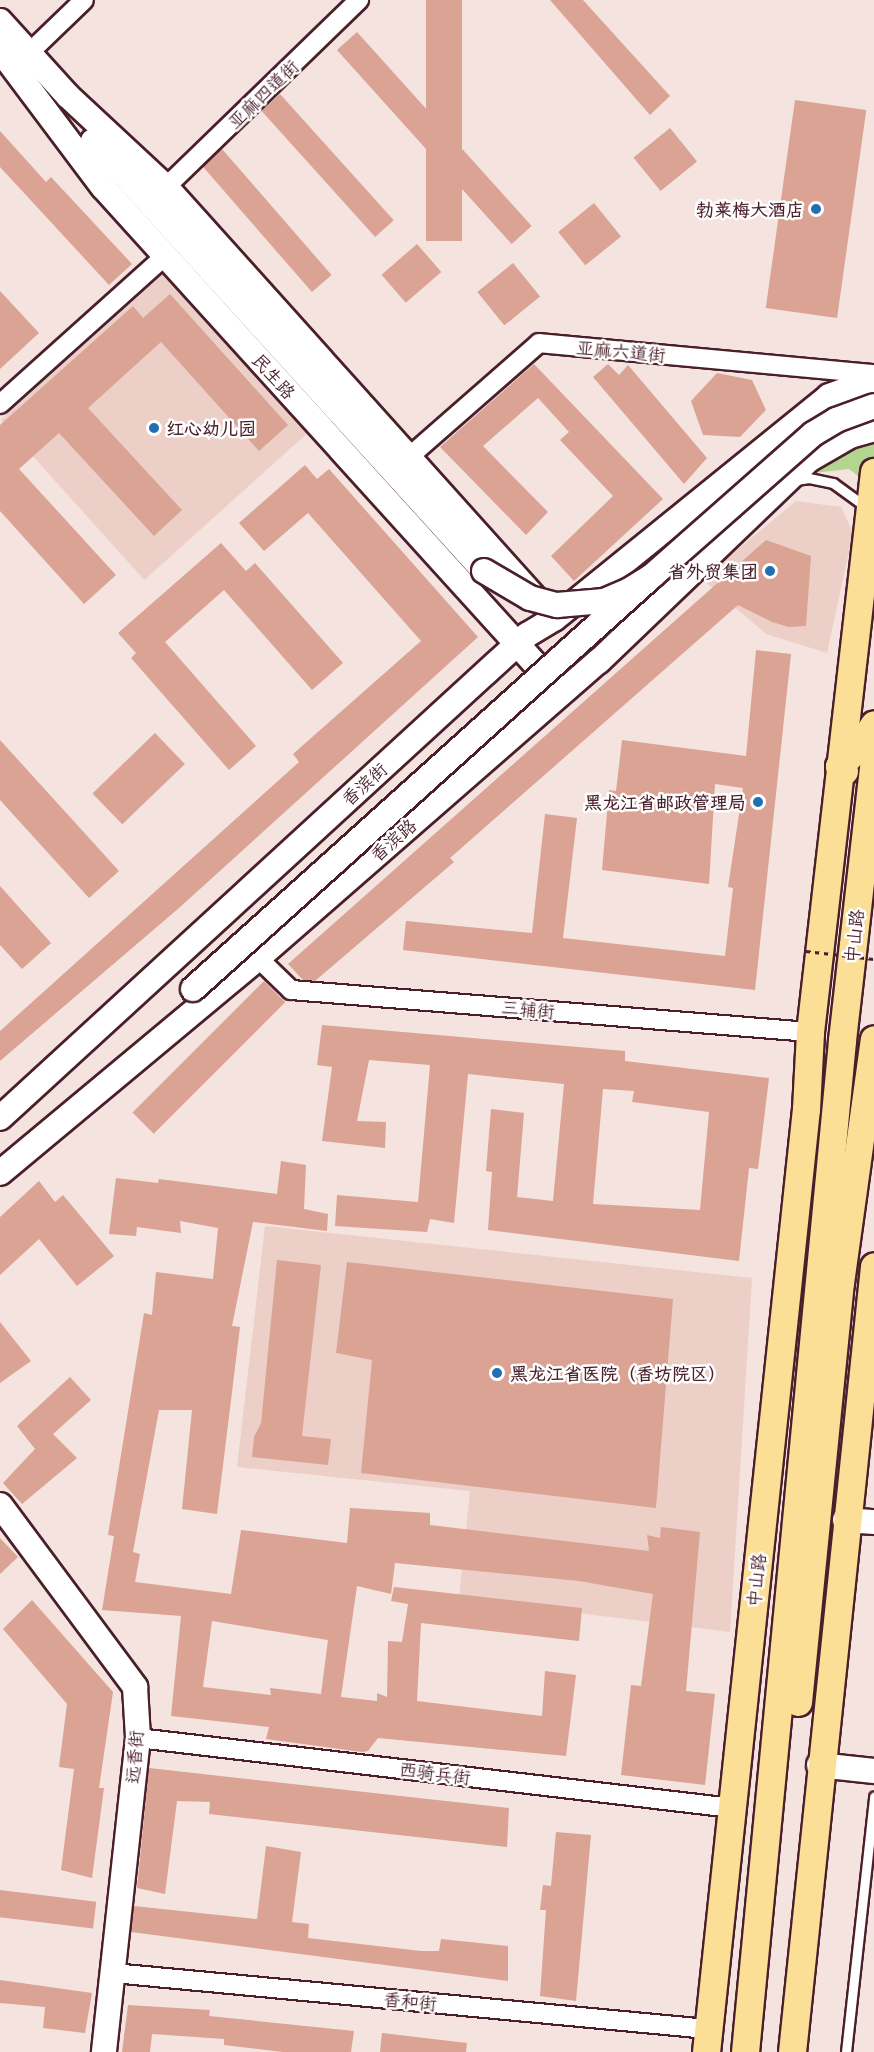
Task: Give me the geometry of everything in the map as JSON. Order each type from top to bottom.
[{"type":"main road","name":"民生路","points":[[0,21],[103,187],[561,692]]},
{"type":"main road","name":"民生路","points":[[0,50],[25,63],[68,96],[166,187],[554,619]]},
{"type":"main road","points":[[25,63],[484,571],[530,598],[557,605],[604,601],[652,576]]},
{"type":"main road","name":"香滨街","points":[[0,1118],[516,645],[554,619],[743,469],[785,429],[829,396],[874,380]]},
{"type":"main road","points":[[23,1152],[193,989],[792,450],[836,420],[874,406]]},
{"type":"main road","name":"香滨路","points":[[0,1173],[258,958],[599,661],[773,493],[824,450],[874,429]]},
{"type":"main road","points":[[806,1108],[810,1032],[874,472]]},
{"type":"main road","points":[[839,766],[860,747],[874,724]]},
{"type":"main road","name":"中山路","points":[[745,2052],[842,1040],[874,761]]},
{"type":"main road","points":[[839,766],[868,809]]},
{"type":"main road","points":[[806,1108],[847,1000]]},
{"type":"main road","points":[[763,2052],[840,1283],[874,1039]]},
{"type":"main road","name":"中山路","points":[[707,2041],[806,1108]]},
{"type":"main road","points":[[792,2052],[819,1765],[874,1266]]},
{"type":"main road","name":"远香街","points":[[0,1505],[135,1687],[138,1738],[104,2052]]},
{"type":"main road","points":[[845,1520],[874,1522]]},
{"type":"main road","points":[[819,1765],[874,1771]]},
{"type":"street","points":[[25,63],[84,0]]},
{"type":"street","name":"亚麻四道街","points":[[166,187],[359,0]]},
{"type":"street","points":[[0,404],[165,256]]},
{"type":"street","name":"亚麻六道街","points":[[410,456],[539,343],[874,374]]},
{"type":"street","name":"三辅街","points":[[258,958],[291,990],[810,1032]]},
{"type":"street","name":"西骑兵街","points":[[138,1738],[732,1808]]},
{"type":"street","name":"香和街","points":[[113,1973],[707,2041]]},
{"type":"lane","points":[[773,493],[796,480],[822,480],[845,488],[869,510]]},
{"type":"lane","points":[[846,2052],[874,1797]]},
{"type":"path","points":[[806,951],[874,959]]},
{"type":"shaded area","name":"红心幼儿园","points":[[164,273],[308,433],[144,580],[1,420]]},
{"type":"shaded area","points":[[796,501],[841,507],[853,533],[827,653],[766,634],[702,579]]},
{"type":"shaded area","name":"黑龙江省医院（香坊院区）","points":[[265,1226],[752,1278],[730,1632],[459,1598],[470,1491],[237,1467]]},
{"type":"green space","points":[[874,437],[874,488],[849,469],[805,474]]},
{"type":"building","points":[[426,0],[462,0],[462,241],[426,241]]},
{"type":"building","points":[[550,0],[583,0],[670,96],[650,115]]},
{"type":"building","points":[[357,32],[532,226],[512,244],[337,50]]},
{"type":"building","points":[[280,94],[394,220],[375,237],[261,111]]},
{"type":"building","name":"勃莱梅大酒店","points":[[795,100],[866,110],[837,318],[766,308]]},
{"type":"building","points":[[670,128],[697,161],[661,191],[633,158]]},
{"type":"building","points":[[0,131],[46,182],[51,177],[132,264],[109,285],[0,167]]},
{"type":"building","points":[[222,149],[332,275],[312,292],[202,166]]},
{"type":"building","points":[[594,203],[621,236],[585,265],[558,232]]},
{"type":"building","points":[[417,244],[441,272],[406,303],[382,275]]},
{"type":"building","points":[[513,263],[540,296],[504,325],[477,292]]},
{"type":"building","points":[[0,291],[39,333],[0,369]]},
{"type":"building","points":[[170,294],[288,425],[259,451],[161,342],[88,408],[182,510],[154,536],[59,433],[19,469],[116,575],[84,604],[0,511],[0,425],[133,306],[143,318]]},
{"type":"building","points":[[534,364],[663,499],[574,581],[551,556],[613,496],[560,440],[569,432],[538,398],[483,446],[548,512],[526,535],[440,447]]},
{"type":"building","points":[[608,364],[619,375],[628,365],[707,458],[684,484],[593,377]]},
{"type":"building","points":[[717,373],[752,380],[766,410],[740,437],[703,435],[691,401]]},
{"type":"building","points":[[305,465],[317,479],[329,469],[478,637],[179,908],[0,1061],[0,1031],[299,762],[293,754],[421,641],[308,513],[264,551],[239,523]]},
{"type":"building","points":[[766,540],[811,556],[806,626],[789,627],[772,622],[738,605],[450,858],[454,862],[315,981],[303,980],[288,964]]},
{"type":"building","points":[[221,543],[246,571],[255,563],[343,663],[312,690],[224,590],[165,642],[256,746],[229,770],[131,658],[136,653],[118,633]]},
{"type":"building","points":[[756,650],[791,654],[755,990],[403,950],[406,921],[532,933],[545,814],[577,818],[563,938],[725,956],[733,888],[728,887],[743,788],[715,784],[709,884],[602,870],[609,790],[616,791],[622,740],[746,756]]},
{"type":"building","points":[[155,733],[185,764],[122,824],[92,793]]},
{"type":"building","points":[[0,740],[119,871],[89,898],[0,800]]},
{"type":"building","points":[[0,886],[51,943],[22,969],[0,945]]},
{"type":"building","points":[[264,981],[285,1002],[154,1134],[132,1113]]},
{"type":"building","points":[[322,1025],[625,1051],[625,1061],[769,1078],[758,1169],[749,1168],[739,1261],[488,1230],[492,1172],[486,1171],[491,1109],[524,1113],[517,1197],[553,1201],[564,1084],[468,1074],[454,1223],[430,1219],[427,1232],[335,1226],[337,1195],[418,1202],[430,1065],[369,1060],[357,1121],[386,1122],[385,1148],[322,1141],[332,1067],[317,1065]],"holes":[[[603,1089],[634,1091],[632,1102],[709,1112],[700,1210],[593,1204]]]},
{"type":"building","points":[[281,1161],[306,1165],[304,1209],[328,1214],[327,1231],[253,1222],[232,1326],[240,1327],[217,1514],[182,1509],[192,1410],[159,1410],[133,1552],[140,1554],[135,1582],[231,1594],[241,1530],[347,1543],[350,1508],[430,1513],[430,1525],[649,1551],[647,1535],[660,1538],[661,1527],[700,1532],[686,1691],[715,1694],[705,1785],[621,1775],[631,1685],[641,1686],[653,1594],[579,1581],[395,1563],[391,1594],[357,1586],[341,1697],[377,1701],[377,1693],[387,1697],[388,1641],[402,1642],[408,1604],[391,1601],[394,1587],[582,1608],[579,1641],[421,1623],[417,1701],[542,1716],[545,1671],[576,1675],[566,1756],[378,1738],[368,1751],[362,1752],[266,1739],[269,1727],[171,1716],[181,1616],[102,1610],[114,1536],[108,1535],[144,1313],[152,1315],[156,1272],[213,1279],[218,1228],[180,1221],[181,1233],[137,1227],[136,1236],[109,1234],[116,1178],[158,1183],[159,1179],[277,1194]],"holes":[[[212,1621],[328,1640],[321,1694],[270,1688],[271,1695],[203,1687]]]},
{"type":"building","points":[[39,1181],[55,1202],[63,1195],[114,1256],[77,1286],[39,1239],[0,1275],[0,1217]]},
{"type":"building","points":[[277,1260],[321,1265],[302,1436],[331,1439],[328,1465],[252,1457],[254,1437],[261,1423]]},
{"type":"building","points":[[347,1262],[673,1299],[656,1508],[361,1473],[372,1360],[336,1353]]},
{"type":"building","points":[[0,1322],[31,1361],[0,1383]]},
{"type":"building","points":[[70,1377],[91,1400],[53,1434],[77,1458],[22,1504],[3,1483],[35,1449],[17,1426]]},
{"type":"building","points":[[0,1538],[18,1557],[0,1574]]},
{"type":"building","points":[[32,1600],[113,1692],[99,1788],[104,1788],[92,1878],[61,1870],[74,1769],[59,1767],[67,1704],[3,1629]]},
{"type":"building","points":[[149,1768],[509,1808],[507,1847],[209,1814],[210,1802],[177,1801],[165,1894],[137,1888]]},
{"type":"building","points":[[556,1832],[591,1835],[576,2001],[540,1996],[546,1910],[540,1910],[543,1885],[551,1886]]},
{"type":"building","points":[[266,1846],[301,1852],[292,1922],[309,1924],[308,1938],[421,1951],[439,1951],[441,1939],[508,1946],[508,1981],[131,1932],[134,1906],[257,1919]]},
{"type":"building","points":[[0,1890],[96,1902],[93,1929],[0,1917]]},
{"type":"building","points":[[0,1980],[92,1993],[85,2033],[43,2028],[45,2007],[0,2003]]},
{"type":"building","points":[[128,2005],[210,2010],[209,2016],[354,2031],[351,2052],[283,2052],[224,2045],[224,2039],[152,2034],[150,2052],[122,2052]]},
{"type":"building","points":[[382,2033],[467,2043],[466,2052],[380,2052]]},
{"type":"place","name":"勃莱梅大酒店","points":[[816,209]]},
{"type":"place","name":"红心幼儿园","points":[[154,428]]},
{"type":"place","name":"省外贸集团","points":[[770,571]]},
{"type":"place","name":"黑龙江省邮政管理局","points":[[758,802]]},
{"type":"place","name":"黑龙江省医院（香坊院区）","points":[[497,1373]]}]
